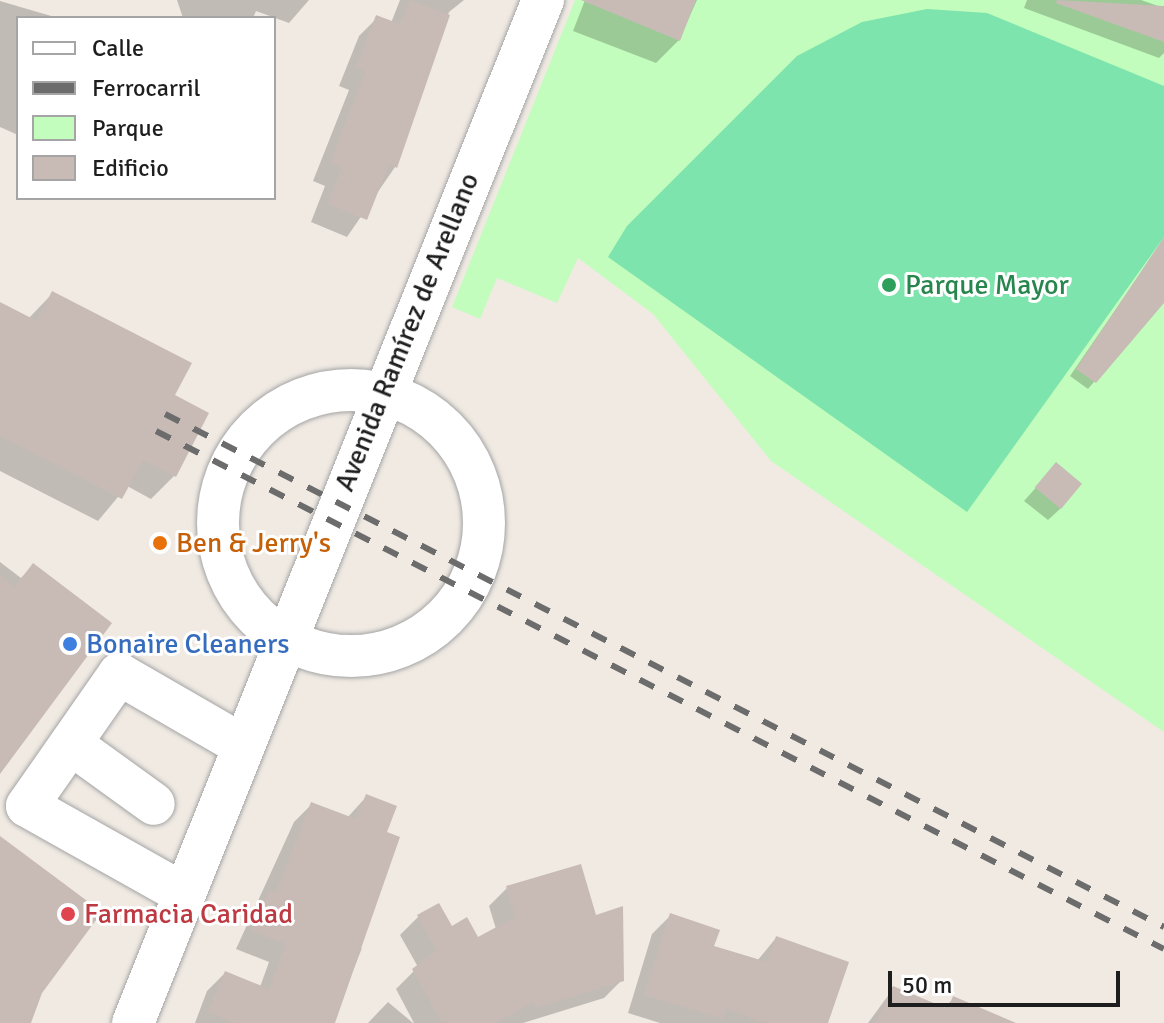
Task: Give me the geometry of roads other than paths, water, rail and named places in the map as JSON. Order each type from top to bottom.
[{"type":"street","name":"Avenida Ramírez de Arellano","points":[[133,1023],[284,639],[543,0]]},
{"type":"street","points":[[342,389],[383,393],[423,409],[457,440],[475,470],[485,507],[483,555],[472,584],[454,610],[405,646],[341,656],[284,639],[249,609],[222,559],[218,508],[233,460],[255,429],[294,402],[342,389]]},
{"type":"street","points":[[184,894],[27,806],[119,674],[242,745]]},
{"type":"street","points":[[71,744],[154,804]]},
{"type":"railway","points":[[165,414],[1164,927]]},
{"type":"railway","points":[[156,431],[1164,949]]},
{"type":"place","name":"Parque Mayor","points":[[889,285]]},
{"type":"place","name":"Ben & Jerry's","points":[[160,543]]},
{"type":"place","name":"Bonaire Cleaners","points":[[70,644]]},
{"type":"place","name":"Farmacia Caridad","points":[[68,914]]}]
